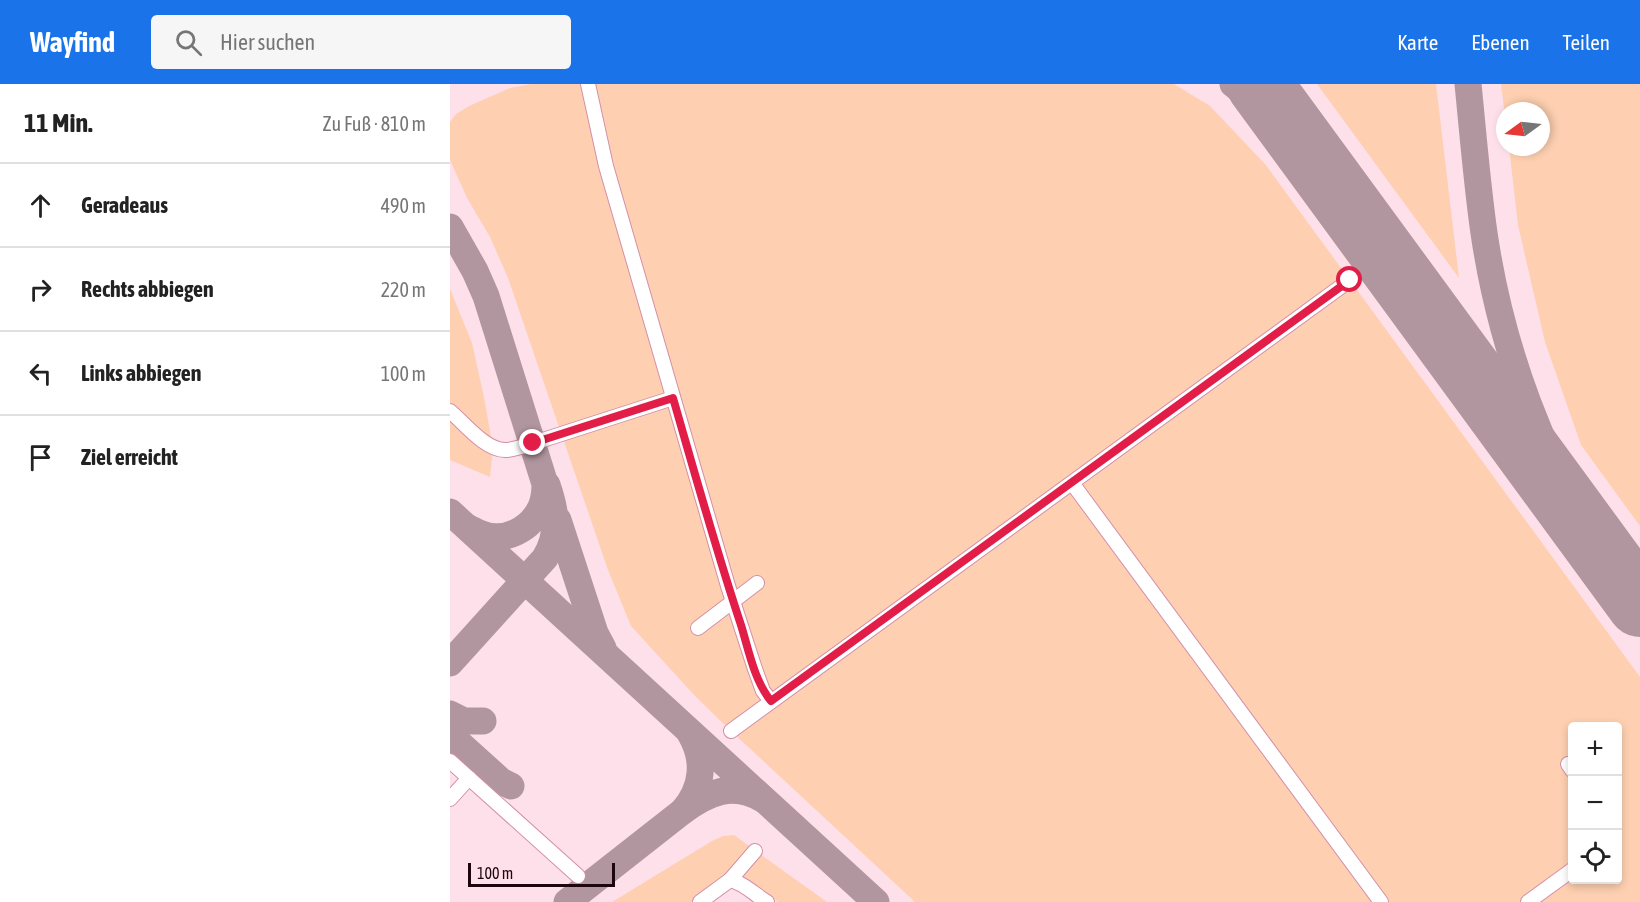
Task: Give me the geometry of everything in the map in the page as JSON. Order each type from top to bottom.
[{"type":"lane","points":[[588,84],[606,166],[733,601],[763,692],[771,701]]},
{"type":"lane","points":[[730,731],[1350,280]]},
{"type":"lane","points":[[450,411],[481,440],[493,448],[505,450],[521,447],[673,398]]},
{"type":"lane","points":[[1072,483],[1382,902]]},
{"type":"lane","points":[[698,628],[757,583]]},
{"type":"lane","points":[[450,761],[578,876]]},
{"type":"lane","points":[[450,799],[469,778]]},
{"type":"lane","points":[[700,902],[730,880],[756,850]]},
{"type":"lane","points":[[1528,902],[1568,873]]},
{"type":"lane","points":[[730,880],[739,882],[767,902]]},
{"type":"shaded area","points":[[531,84],[1174,84],[1210,106],[1265,164],[1640,677],[1640,902],[915,902],[696,697],[631,626],[608,570],[508,278],[490,237],[467,198],[450,160],[450,122],[456,114],[510,88]]},
{"type":"shaded area","points":[[1317,84],[1436,84],[1459,278]]},
{"type":"shaded area","points":[[1501,84],[1640,84],[1640,526],[1581,445],[1545,342],[1518,225],[1510,156],[1550,156],[1550,102],[1503,102]]},
{"type":"shaded area","points":[[450,289],[472,343],[484,397],[493,448],[490,477],[450,460]]},
{"type":"shaded area","points":[[734,835],[752,848],[720,881],[693,902],[612,902],[712,841],[723,836]]},
{"type":"shaded area","points":[[760,854],[827,902],[778,902],[741,876]]},
{"type":"taxiway","points":[[1233,84],[1268,112],[1312,156]]},
{"type":"taxiway","points":[[1468,84],[1484,233],[1501,319],[1528,403],[1544,443],[1584,522],[1607,559]]},
{"type":"taxiway","points":[[450,227],[475,271],[486,296],[545,484],[541,507],[537,515],[524,528],[500,537],[478,533],[469,528]]},
{"type":"taxiway","points":[[450,663],[545,558],[550,549],[555,522],[553,504],[547,485]]},
{"type":"taxiway","points":[[450,512],[876,902]]},
{"type":"taxiway","points":[[558,520],[595,633],[603,648]]},
{"type":"taxiway","points":[[450,714],[464,721],[483,721]]},
{"type":"taxiway","points":[[690,733],[698,753],[700,774],[695,793],[683,811],[711,795],[731,790],[752,794],[762,799]]},
{"type":"taxiway","points":[[450,735],[501,781],[511,786]]},
{"type":"taxiway","points":[[567,902],[683,811]]},
{"type":"runway","points":[[1259,84],[1640,604]]},
{"type":"route","points":[[533,443],[673,398],[728,586],[763,692],[771,701],[1350,280]]}]
